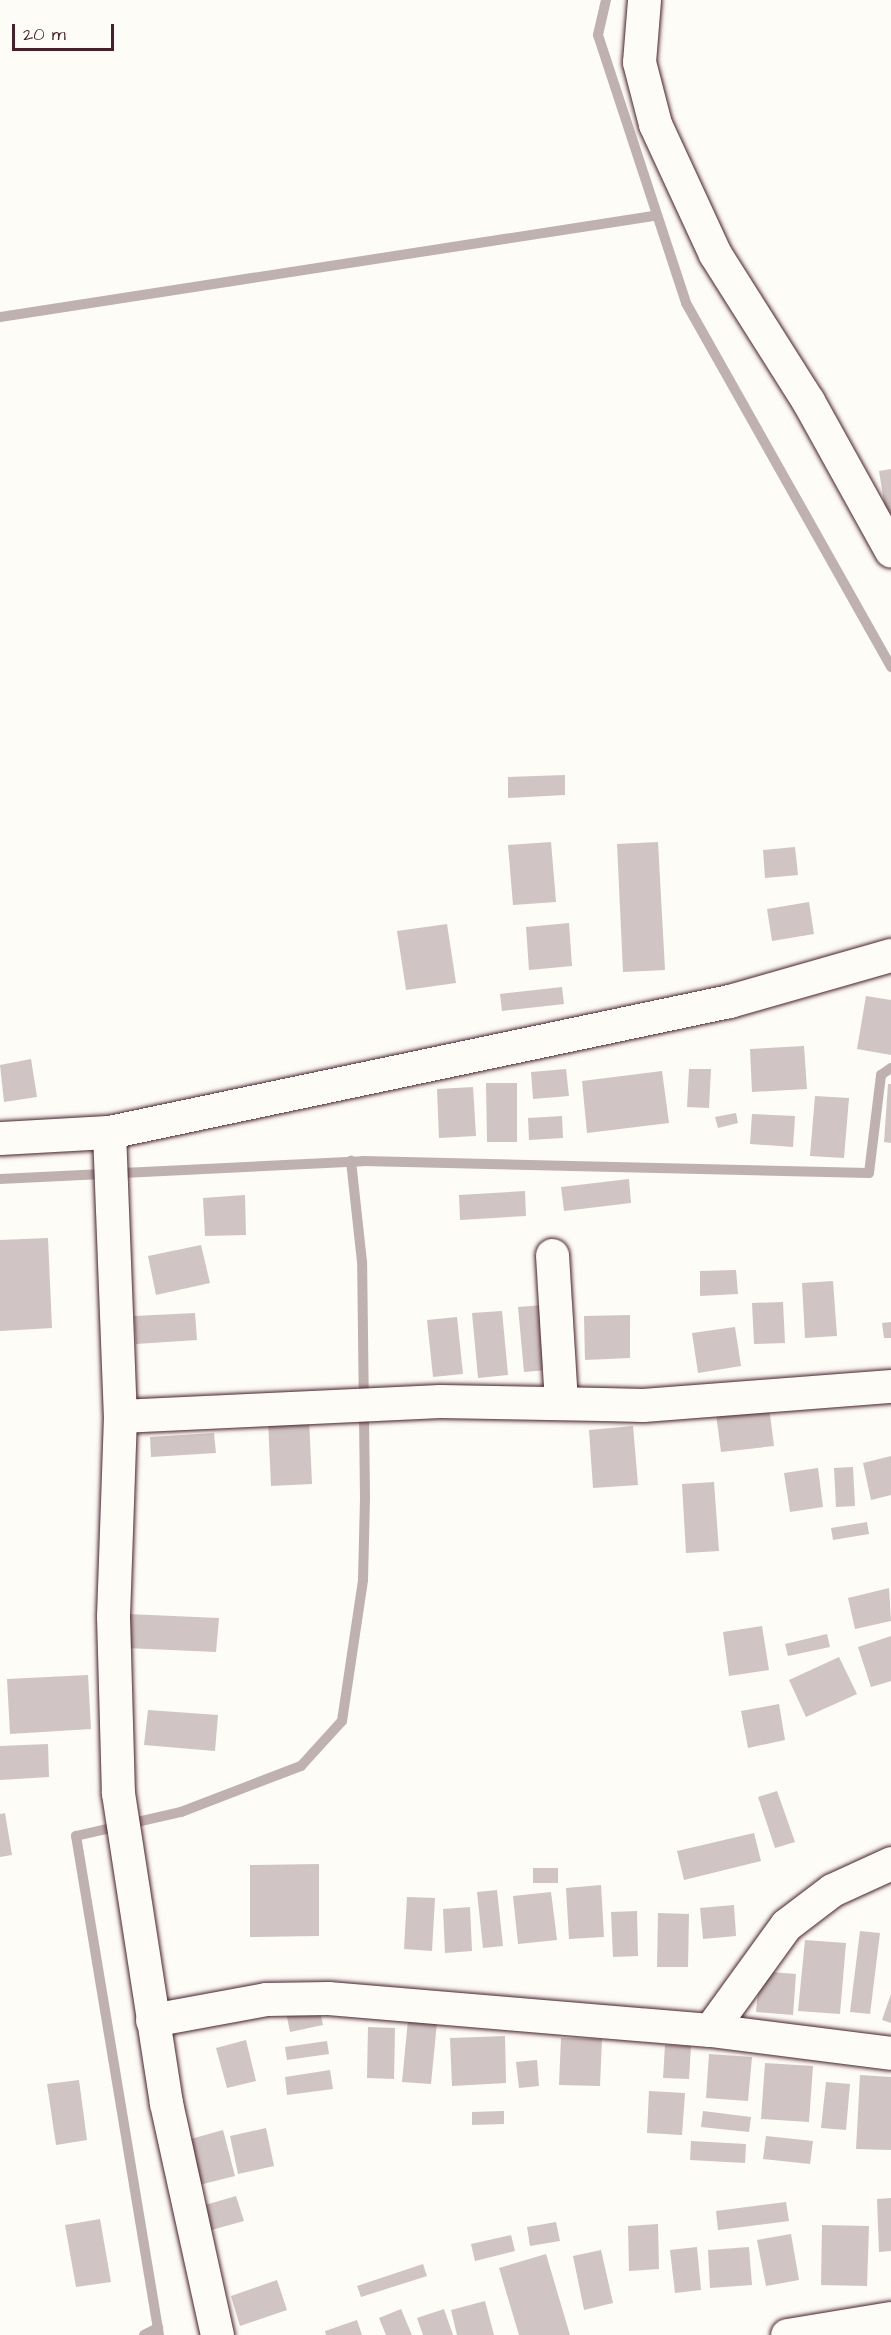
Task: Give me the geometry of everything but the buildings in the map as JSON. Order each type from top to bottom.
[{"type":"street","points":[[644,0],[639,62],[655,124],[715,254],[808,401],[888,540]]},
{"type":"street","points":[[0,1138],[109,1132],[729,1001],[891,955]]},
{"type":"street","points":[[109,1132],[120,1416],[113,1616],[117,1793],[152,2020],[213,2323]]},
{"type":"street","points":[[552,1255],[561,1402]]},
{"type":"street","points":[[120,1416],[440,1401],[643,1405],[891,1386]]},
{"type":"street","points":[[710,2030],[786,1925],[832,1890],[891,1863]]},
{"type":"street","points":[[152,2020],[266,1999],[328,1998],[710,2030],[891,2053]]},
{"type":"street","points":[[787,2335],[891,2319]]},
{"type":"waterway","points":[[606,0],[598,35],[686,303],[891,667]]},
{"type":"waterway","points":[[0,317],[653,216]]},
{"type":"waterway","points":[[0,1179],[363,1161],[869,1173],[881,1075],[891,1068]]},
{"type":"waterway","points":[[159,2335],[76,1836],[181,1812],[301,1766],[342,1721],[363,1580],[365,1498],[362,1262],[351,1161]]},
{"type":"waterway","points":[[144,2335],[158,2328]]}]
